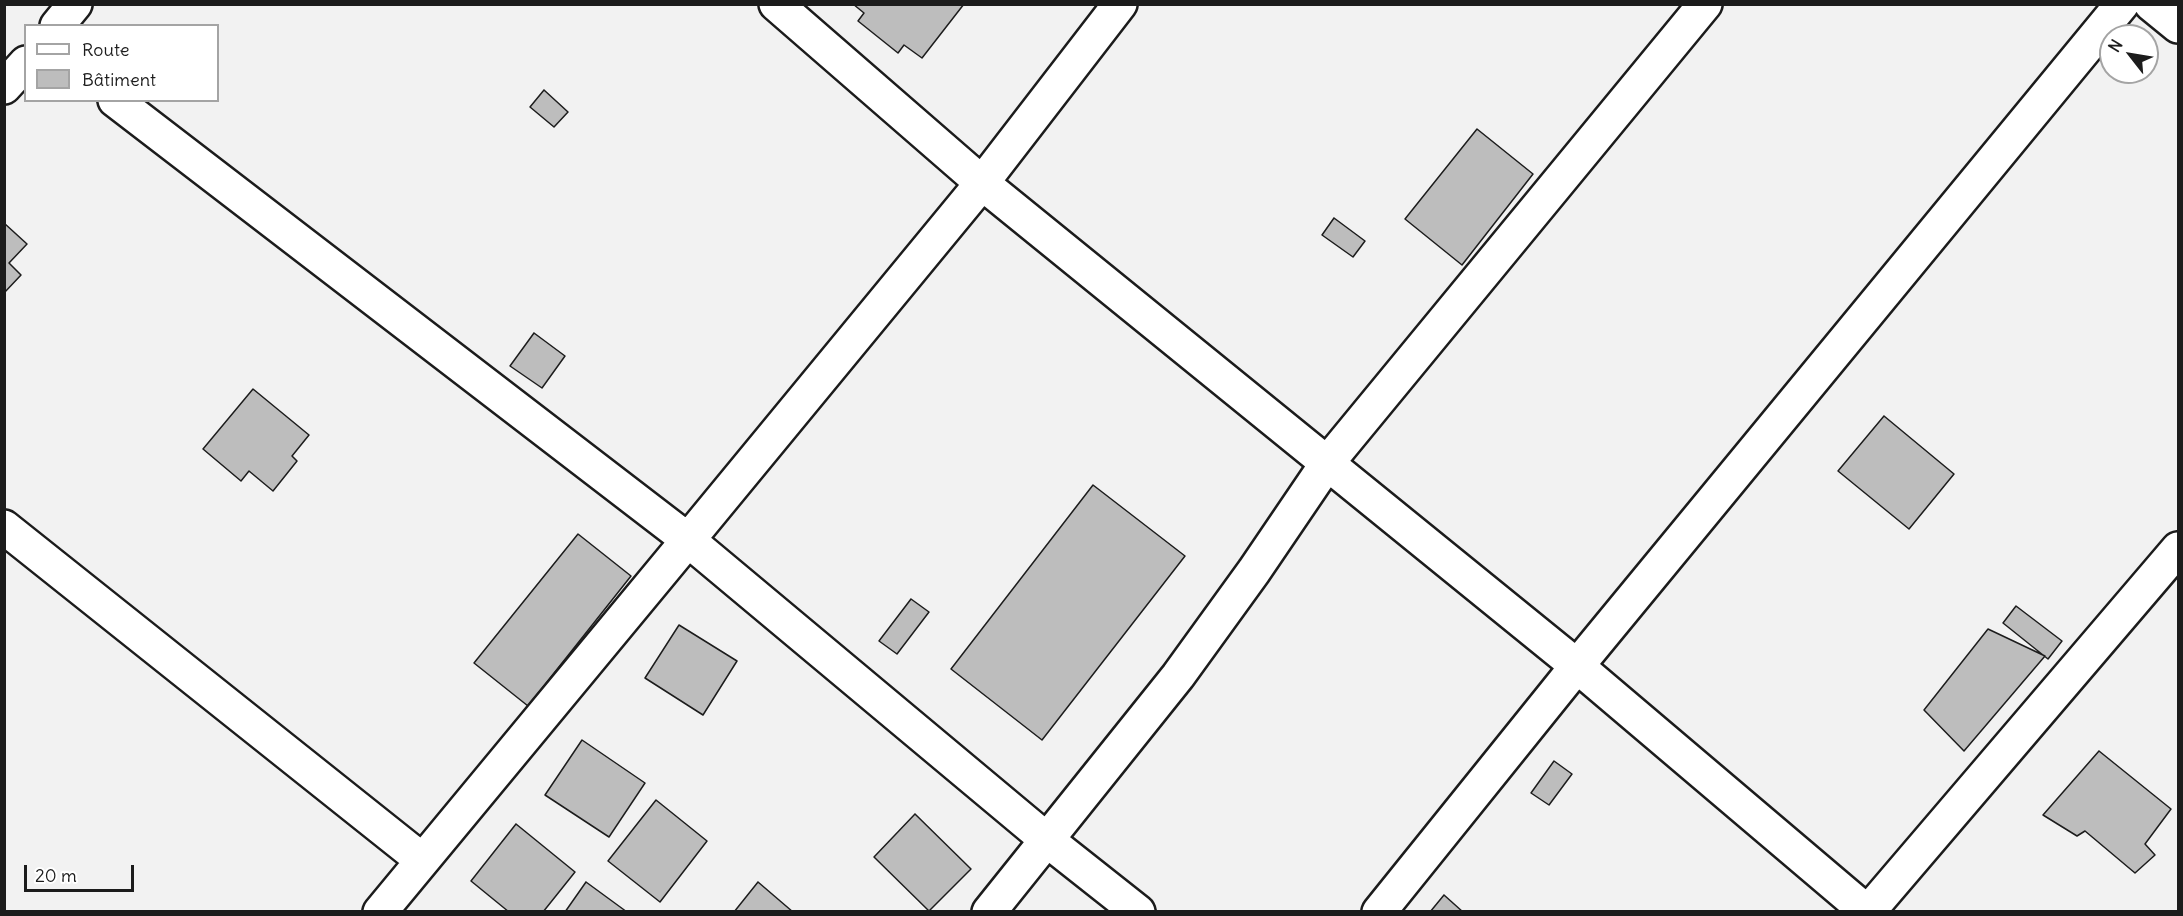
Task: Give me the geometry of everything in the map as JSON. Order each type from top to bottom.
[{"type":"street","points":[[59,24],[75,4]]},
{"type":"street","points":[[776,4],[982,183],[1577,666],[1867,912],[2178,549]]},
{"type":"street","points":[[380,912],[982,183],[1120,4]]},
{"type":"street","points":[[990,912],[1178,676],[1254,571],[1328,462],[1704,4]]},
{"type":"street","points":[[1379,912],[1577,666],[2122,4]]},
{"type":"street","points":[[2151,4],[2178,26]]},
{"type":"street","points":[[4,87],[24,65]]},
{"type":"street","points":[[118,102],[688,540],[1047,840],[1138,912]]},
{"type":"street","points":[[4,527],[422,860]]},
{"type":"building","points":[[853,4],[964,4],[922,58],[904,45],[898,53],[858,21],[864,13]]},
{"type":"building","points":[[544,90],[568,112],[554,127],[530,107]]},
{"type":"building","points":[[1477,129],[1533,174],[1462,265],[1405,219]]},
{"type":"building","points":[[1334,218],[1365,241],[1353,257],[1322,235]]},
{"type":"building","points":[[4,223],[27,244],[9,263],[21,275],[4,293]]},
{"type":"building","points":[[534,333],[565,356],[542,388],[510,366]]},
{"type":"building","points":[[253,389],[309,435],[292,456],[297,461],[273,491],[249,471],[241,481],[203,449]]},
{"type":"building","points":[[1884,416],[1954,474],[1909,529],[1838,471]]},
{"type":"building","points":[[1093,485],[1185,556],[1042,740],[951,669]]},
{"type":"building","points":[[578,534],[631,576],[528,706],[474,663]]},
{"type":"building","points":[[911,599],[929,612],[897,654],[879,641]]},
{"type":"building","points":[[2016,606],[2062,641],[2048,659],[2003,623]]},
{"type":"building","points":[[679,625],[737,661],[703,715],[645,678]]},
{"type":"building","points":[[1988,629],[2045,656],[1964,751],[1924,710]]},
{"type":"building","points":[[582,740],[645,783],[609,837],[545,795]]},
{"type":"building","points":[[2099,751],[2171,809],[2145,844],[2155,855],[2135,873],[2085,831],[2077,836],[2043,815]]},
{"type":"building","points":[[1554,761],[1572,774],[1549,805],[1531,793]]},
{"type":"building","points":[[656,800],[707,841],[660,902],[608,861]]},
{"type":"building","points":[[915,814],[971,869],[929,911],[874,857]]},
{"type":"building","points":[[516,824],[575,872],[543,912],[509,912],[471,881]]},
{"type":"building","points":[[586,882],[627,912],[565,912]]},
{"type":"building","points":[[758,882],[793,912],[734,912]]},
{"type":"building","points":[[1444,895],[1463,912],[1430,912]]}]
